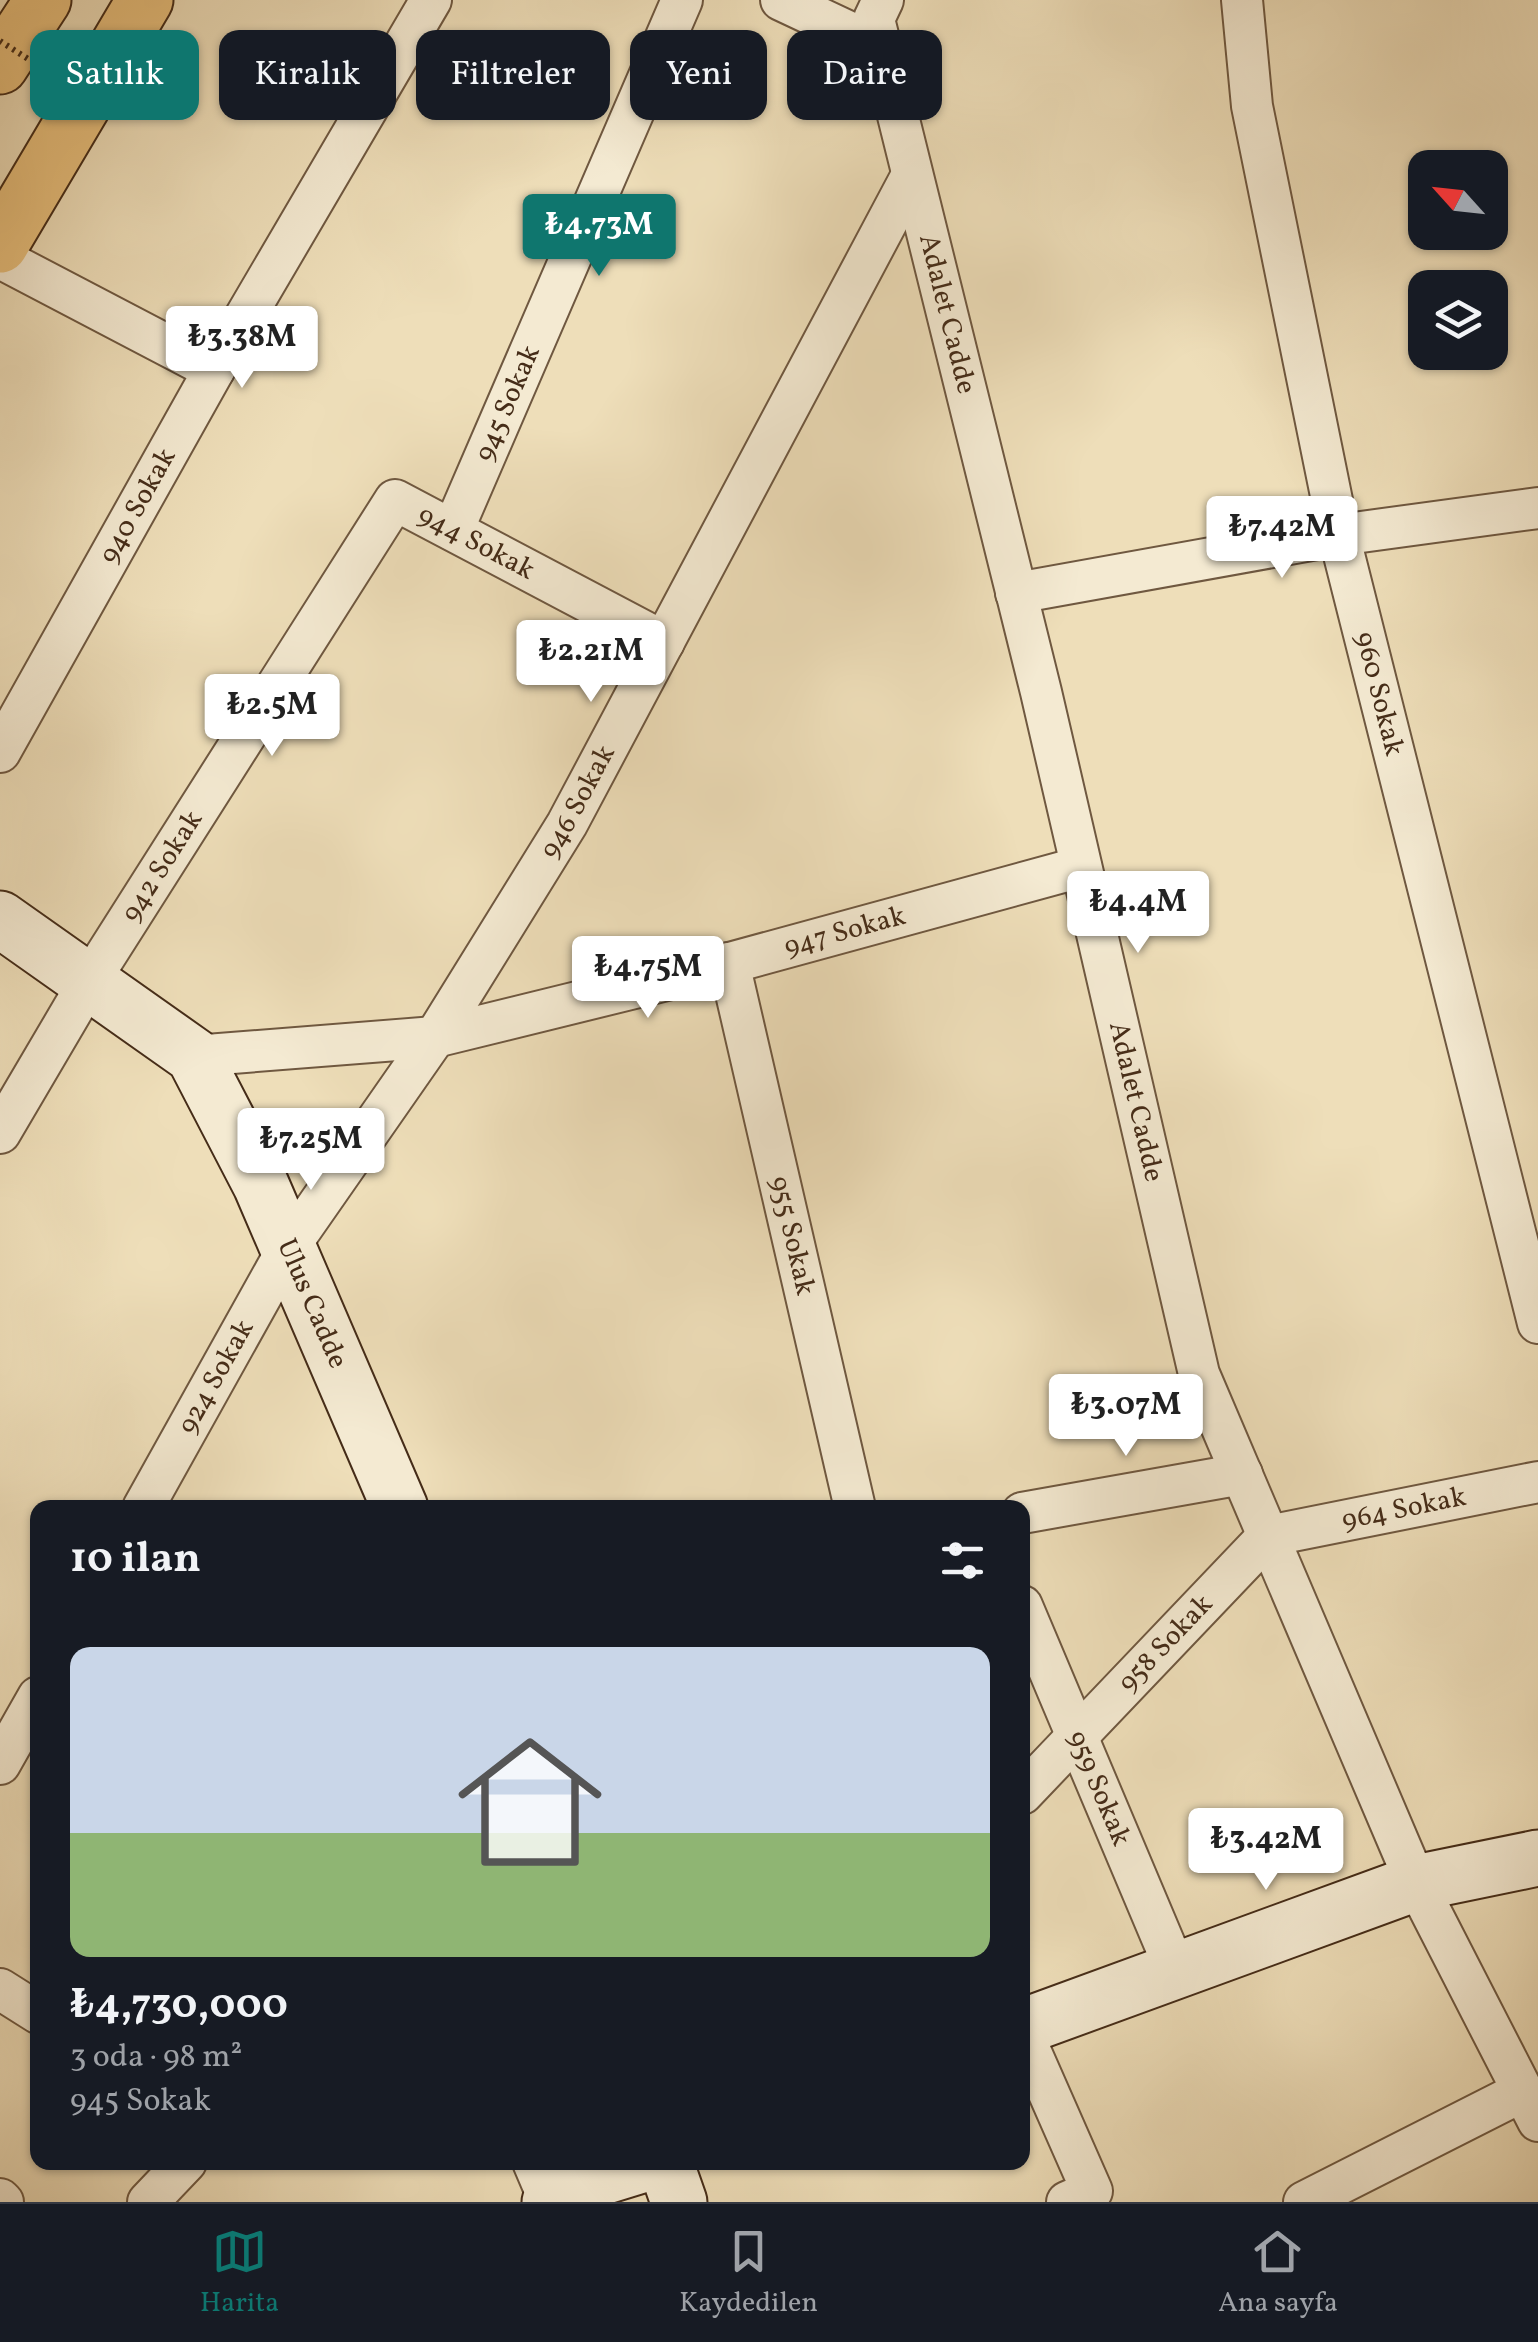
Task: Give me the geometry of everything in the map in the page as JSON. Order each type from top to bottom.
[{"type":"highway","points":[[0,66],[43,0]]},
{"type":"highway","points":[[0,245],[145,0]]},
{"type":"street","name":"940 Sokak","points":[[0,752],[214,370],[430,0]]},
{"type":"street","name":"945 Sokak","points":[[452,530],[682,0]]},
{"type":"street","points":[[781,0],[845,30]]},
{"type":"street","name":"Adalet Cadde","points":[[877,30],[874,19],[883,0]]},
{"type":"street","name":"960 Sokak","points":[[1242,0],[1252,106],[1340,535],[1538,1323]]},
{"type":"street","name":"Adalet Cadde","points":[[899,120],[1016,593],[1200,1374],[1416,1883],[1530,2106]]},
{"type":"street","name":"946 Sokak","points":[[288,1248],[436,1037],[567,824],[912,175]]},
{"type":"street","points":[[0,258],[214,370]]},
{"type":"street","name":"944 Sokak","points":[[395,500],[664,642]]},
{"type":"street","name":"942 Sokak","points":[[0,1133],[90,980],[395,500]]},
{"type":"street","points":[[1016,593],[1340,535],[1538,508]]},
{"type":"street","name":"947 Sokak","points":[[194,1056],[436,1037],[729,963],[1081,867]]},
{"type":"street","name":"Ulus Cadde","points":[[0,880],[90,980]]},
{"type":"street","name":"Ulus Cadde","points":[[0,918],[194,1056],[288,1248],[390,1500]]},
{"type":"street","name":"955 Sokak","points":[[729,963],[853,1500]]},
{"type":"street","name":"924 Sokak","points":[[147,1500],[288,1248]]},
{"type":"street","points":[[1030,1511],[1242,1474]]},
{"type":"street","name":"964 Sokak","points":[[1268,1536],[1538,1482]]},
{"type":"street","name":"958 Sokak","points":[[1030,1786],[1268,1536]]},
{"type":"street","name":"959 Sokak","points":[[1030,1624],[1176,1971]]},
{"type":"street","points":[[0,1764],[30,1711]]},
{"type":"street","points":[[1030,2027],[1416,1883],[1538,1858]]},
{"type":"street","points":[[0,1989],[30,2009]]},
{"type":"street","points":[[1030,2048],[1092,2191],[1067,2202]]},
{"type":"street","points":[[1304,2202],[1530,2106]]},
{"type":"street","points":[[148,2202],[178,2170]]},
{"type":"street","points":[[536,2170],[550,2202],[560,2190],[625,2170]]},
{"type":"street","points":[[668,2170],[679,2202]]},
{"type":"path","points":[[0,42],[30,61]]}]
